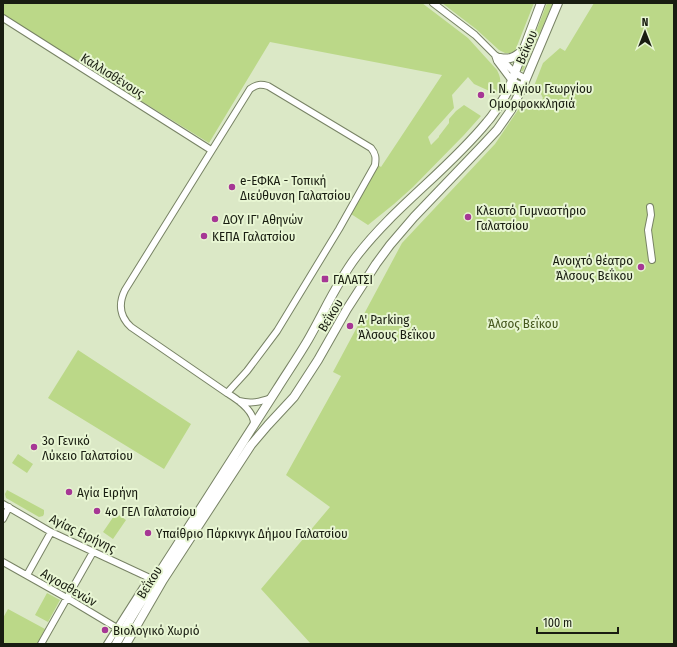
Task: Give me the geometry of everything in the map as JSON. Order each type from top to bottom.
[{"type":"main road","name":"Βεΐκου","points":[[116,644],[119,631],[152,579],[239,450],[308,340],[341,280],[356,257],[387,221],[459,154],[488,121],[508,91],[541,3]]},
{"type":"main road","name":"Βεΐκου","points":[[126,644],[163,580],[251,445],[294,397],[376,264],[414,217],[497,130],[511,110],[525,83],[558,3]]},
{"type":"main road","points":[[498,57],[505,59],[511,58],[523,50]]},
{"type":"street","points":[[434,3],[475,35],[498,57],[513,77],[525,83]]},
{"type":"street","name":"Καλλισθένους","points":[[3,18],[211,150]]},
{"type":"street","points":[[227,393],[247,371],[277,331],[339,229],[375,165],[376,159],[375,153],[371,148],[268,86],[262,84],[256,85],[250,89],[125,290],[121,300],[121,312],[131,327],[227,393],[239,401],[253,417],[254,424]]},
{"type":"street","points":[[650,207],[651,215],[648,230],[652,260]]},
{"type":"street","points":[[239,401],[261,402],[271,398]]},
{"type":"street","name":"Αγίας Ειρήνης","points":[[3,504],[51,532],[152,579]]},
{"type":"street","points":[[3,518],[9,507]]},
{"type":"street","points":[[27,575],[51,532]]},
{"type":"street","points":[[41,644],[93,552]]},
{"type":"street","name":"Αιγοσθενών","points":[[3,562],[67,598],[119,631]]},
{"type":"street","points":[[107,644],[119,631]]},
{"type":"green space","points":[[3,3],[422,3],[468,38],[497,70],[500,77],[500,85],[496,94],[474,84],[468,77],[452,95],[454,108],[428,137],[431,145],[449,123],[449,119],[464,105],[481,116],[413,187],[368,225],[351,214],[378,165],[381,167],[442,75],[270,42],[209,143],[3,15]]},
{"type":"green space","points":[[442,3],[534,3],[515,51],[505,53],[499,50],[476,29]]},
{"type":"green space","points":[[547,3],[553,3],[523,71],[521,71]]},
{"type":"green space","name":"Άλσος Βεΐκου","points":[[594,3],[674,3],[674,644],[311,644],[261,589],[330,507],[286,475],[341,376],[333,372],[402,243],[495,144],[522,104],[537,106],[543,98],[534,86],[543,63],[560,48],[565,51]]},
{"type":"green space","points":[[78,350],[191,424],[164,469],[48,398]]},
{"type":"green space","points":[[18,454],[33,464],[27,473],[12,463]]},
{"type":"green space","points":[[7,490],[44,510],[43,516],[39,517],[6,498],[5,494]]},
{"type":"green space","points":[[116,513],[126,520],[113,539],[103,532]]},
{"type":"green space","points":[[47,593],[60,600],[48,622],[35,615]]},
{"type":"green space","points":[[8,609],[45,629],[37,644],[3,644],[3,618]]},
{"type":"place","name":"Ι. Ν. Αγίου Γεωργίου Ομορφοκκλησιά","points":[[481,95]]},
{"type":"place","name":"e-ΕΦΚΑ - Τοπική Διεύθυνση Γαλατσίου","points":[[232,187]]},
{"type":"place","name":"Κλειστό Γυμναστήριο Γαλατσίου","points":[[468,217]]},
{"type":"place","name":"ΔΟΥ ΙΓ' Αθηνών","points":[[215,219]]},
{"type":"place","name":"ΚΕΠΑ Γαλατσίου","points":[[204,236]]},
{"type":"place","name":"Ανοιχτό θέατρο Άλσους Βεΐκου","points":[[641,267]]},
{"type":"place","name":"ΓΑΛΑΤΣΙ","points":[[325,279]]},
{"type":"place","name":"Α' Parking Άλσους Βεΐκου","points":[[350,326]]},
{"type":"place","name":"3ο Γενικό Λύκειο Γαλατσίου","points":[[34,447]]},
{"type":"place","name":"Αγία Ειρήνη","points":[[69,492]]},
{"type":"place","name":"4ο ΓΕΛ Γαλατσίου","points":[[97,511]]},
{"type":"place","name":"Υπαίθριο Πάρκινγκ Δήμου Γαλατσίου","points":[[148,533]]},
{"type":"place","name":"Βιολογικό Χωριό","points":[[105,630]]}]
